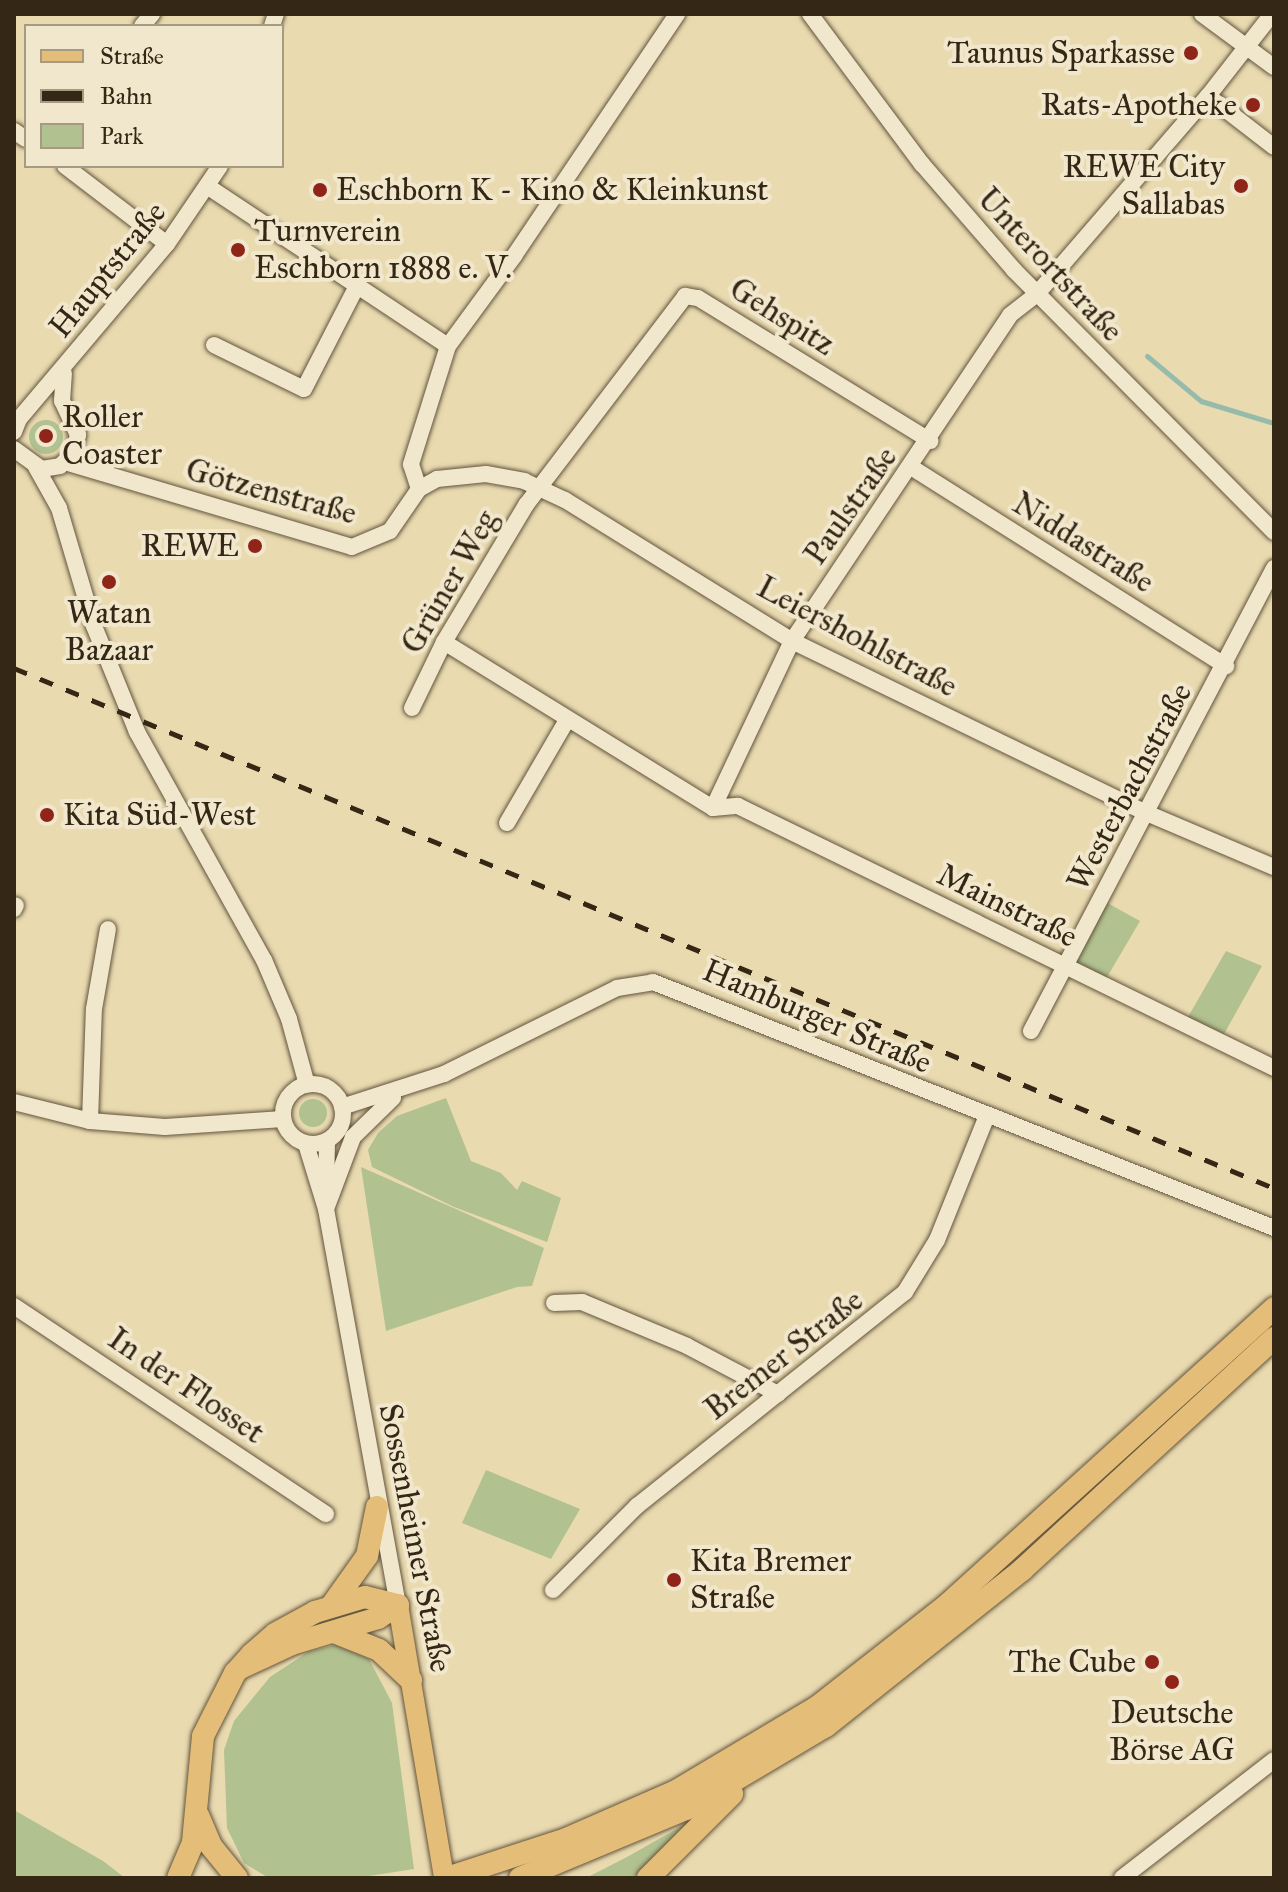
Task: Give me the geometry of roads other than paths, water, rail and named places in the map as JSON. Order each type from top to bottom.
[{"type":"highway","points":[[446,1878],[537,1850],[662,1798],[817,1707],[947,1605],[1274,1308]]},
{"type":"highway","points":[[520,1878],[628,1836],[751,1775],[826,1726],[944,1637],[1274,1338]]},
{"type":"highway","points":[[332,1605],[367,1556],[377,1507]]},
{"type":"highway","points":[[178,1878],[193,1842],[203,1736],[217,1701],[240,1668],[275,1634],[332,1605],[377,1597],[398,1605]]},
{"type":"highway","points":[[240,1668],[278,1649],[334,1632],[398,1605]]},
{"type":"highway","points":[[334,1632],[379,1650],[411,1680]]},
{"type":"highway","points":[[648,1878],[751,1775]]},
{"type":"highway","points":[[197,1810],[205,1835],[237,1878]]},
{"type":"main road","name":"Sossenheimer Straße","points":[[398,1605],[434,1828],[446,1878]]},
{"type":"street","points":[[419,489],[411,464],[448,346],[514,256],[677,14]]},
{"type":"street","name":"Unterortstraße","points":[[810,14],[922,164],[1036,295],[1274,532]]},
{"type":"street","points":[[1202,14],[1274,67]]},
{"type":"street","name":"Paulstraße","points":[[713,808],[792,641],[930,441],[1010,315],[1036,295],[1208,96],[1272,14]]},
{"type":"street","points":[[1208,96],[1274,147]]},
{"type":"street","points":[[68,168],[167,244]]},
{"type":"street","name":"Hauptstraße","points":[[16,424],[34,407],[167,244],[219,168]]},
{"type":"street","points":[[207,186],[356,288],[448,346]]},
{"type":"street","points":[[214,345],[304,389],[356,288]]},
{"type":"street","name":"Gehspitz","points":[[539,487],[685,296],[698,298],[930,441]]},
{"type":"street","name":"Hauptstraße","points":[[65,368],[61,387],[66,412],[78,435]]},
{"type":"street","points":[[34,407],[47,405],[66,412]]},
{"type":"street","points":[[59,508],[64,463],[78,435],[107,473]]},
{"type":"street","points":[[15,447],[36,467],[59,508],[94,626],[137,732],[264,960],[289,1019],[307,1085]]},
{"type":"street","points":[[36,467],[64,463]]},
{"type":"street","name":"Götzenstraße","points":[[64,463],[107,473],[352,547],[390,531],[419,489]]},
{"type":"street","name":"Niddastraße","points":[[911,467],[1226,666]]},
{"type":"street","name":"Leiershohlstraße","points":[[419,489],[437,479],[486,474],[539,487],[792,641],[1149,814],[1274,867]]},
{"type":"street","name":"Grüner Weg","points":[[412,708],[444,642],[539,487]]},
{"type":"street","name":"Westerbachstraße","points":[[1031,1031],[1149,814],[1274,568]]},
{"type":"street","points":[[444,642],[713,808]]},
{"type":"street","points":[[507,823],[567,720]]},
{"type":"street","name":"Mainstraße","points":[[713,808],[738,806],[1274,1068]]},
{"type":"street","points":[[90,1121],[94,1009],[108,929]]},
{"type":"street","name":"Hamburger Straße","points":[[342,1107],[408,1089],[576,1005],[632,983],[653,982],[986,1118],[1274,1228]]},
{"type":"street","points":[[14,1102],[90,1121],[177,1127],[283,1119],[288,1097],[307,1085],[333,1092],[342,1107]]},
{"type":"street","points":[[326,1209],[344,1153],[360,1125],[408,1089]]},
{"type":"street","name":"Sossenheimer Straße","points":[[326,1209],[327,1141],[340,1127],[342,1107]]},
{"type":"street","name":"Bremer Straße","points":[[553,1590],[637,1506],[905,1292],[937,1240],[986,1118]]},
{"type":"street","name":"Sossenheimer Straße","points":[[283,1119],[289,1132],[306,1144],[326,1209],[377,1507],[398,1605]]},
{"type":"street","points":[[306,1144],[327,1141]]},
{"type":"street","points":[[554,1303],[582,1302],[687,1346],[778,1394]]},
{"type":"street","name":"In der Flosset","points":[[14,1306],[326,1514]]},
{"type":"street","points":[[1122,1878],[1274,1760]]},
{"type":"waterway","points":[[1147,356],[1201,401],[1274,423]]},
{"type":"railway","points":[[14,668],[1274,1188]]},
{"type":"place","name":"Taunus Sparkasse","points":[[1191,53]]},
{"type":"place","name":"Rats-Apotheke","points":[[1253,105]]},
{"type":"place","name":"REWE City Sallabas","points":[[1241,186]]},
{"type":"place","name":"Eschborn K - Kino & Kleinkunst","points":[[320,190]]},
{"type":"place","name":"Turnverein Eschborn 1888 e. V.","points":[[238,250]]},
{"type":"place","name":"Roller Coaster","points":[[46,436]]},
{"type":"place","name":"REWE","points":[[255,546]]},
{"type":"place","name":"Watan Bazaar","points":[[109,582]]},
{"type":"place","name":"Kita Süd-West","points":[[47,815]]},
{"type":"place","name":"Kita Bremer Straße","points":[[674,1580]]},
{"type":"place","name":"The Cube","points":[[1152,1662]]},
{"type":"place","name":"Deutsche Börse AG","points":[[1172,1682]]}]
